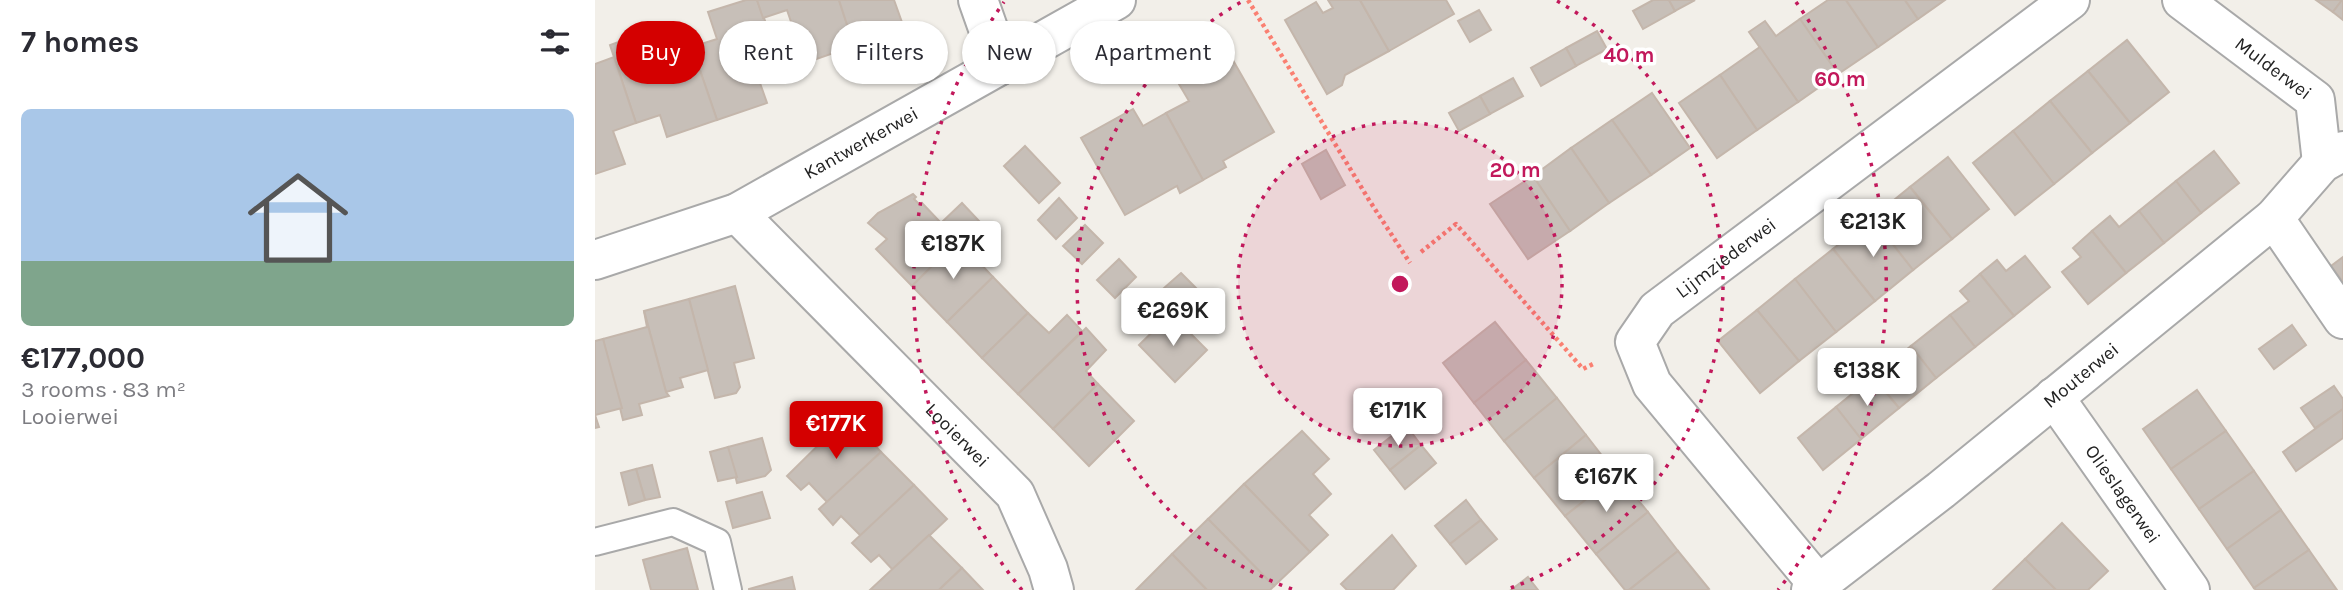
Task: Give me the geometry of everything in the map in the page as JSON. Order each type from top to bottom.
[{"type":"street","points":[[978,0],[985,21]]},
{"type":"street","name":"Kantwerkerwei","points":[[1056,34],[1115,0]]},
{"type":"street","name":"Lijmziederwei","points":[[1635,342],[1657,310],[2070,0]]},
{"type":"street","name":"Mulderwei","points":[[2182,0],[2315,100],[2332,157]]},
{"type":"street","name":"Kantwerkerwei","points":[[595,260],[737,212],[967,84]]},
{"type":"street","name":"Mouterwei","points":[[1814,587],[1941,490],[2274,218],[2332,157]]},
{"type":"street","name":"Looierwei","points":[[737,212],[1015,494],[1048,569],[1054,590]]},
{"type":"street","points":[[2274,218],[2343,320]]},
{"type":"street","points":[[1635,342],[1652,384],[1814,587]]},
{"type":"street","name":"Olieslagerwei","points":[[2055,397],[2190,590]]},
{"type":"lane","points":[[595,542],[673,522],[717,542],[728,590]]},
{"type":"path","points":[[1248,0],[1410,263]]},
{"type":"path","points":[[1421,252],[1456,224],[1583,369],[1635,342]]},
{"type":"building","points":[[746,0],[757,0],[765,21],[719,21],[719,84],[760,84],[767,103],[717,120],[705,84],[705,43],[717,39],[708,12]]},
{"type":"building","points":[[757,0],[839,0],[846,21],[831,21],[831,54],[817,59],[817,21],[791,21],[787,10],[763,18]]},
{"type":"building","points":[[839,0],[894,0],[902,21],[846,21]]},
{"type":"building","points":[[1328,0],[1360,0],[1389,51],[1345,75],[1342,85],[1327,94],[1285,20],[1316,2],[1323,13],[1333,8]]},
{"type":"building","points":[[1360,0],[1446,0],[1454,14],[1389,51]]},
{"type":"building","points":[[1653,0],[1669,0],[1675,11],[1643,29],[1633,11]]},
{"type":"building","points":[[1669,0],[1695,0],[1675,11]]},
{"type":"building","points":[[1828,0],[1846,0],[1878,47],[1838,74],[1800,19]]},
{"type":"building","points":[[1846,0],[1905,0],[1918,19],[1878,47]]},
{"type":"building","points":[[1905,0],[1945,0],[1918,19]]},
{"type":"building","points":[[2316,0],[2342,0],[2333,12]]},
{"type":"building","points":[[2343,0],[2343,20],[2333,12]]},
{"type":"building","points":[[1479,10],[1491,30],[1470,42],[1458,21]]},
{"type":"building","points":[[1800,19],[1838,74],[1798,102],[1749,32],[1765,21],[1776,36]]},
{"type":"building","points":[[1597,31],[1607,49],[1576,66],[1566,48]]},
{"type":"building","points":[[2127,40],[2169,92],[2130,123],[2088,71]]},
{"type":"building","points":[[616,43],[616,63],[610,45]]},
{"type":"building","points":[[1760,47],[1798,102],[1757,130],[1720,75]]},
{"type":"building","points":[[1566,48],[1576,66],[1541,86],[1531,68]]},
{"type":"building","points":[[614,57],[616,84],[623,84],[636,123],[613,131],[625,164],[595,174],[595,64]]},
{"type":"building","points":[[1235,64],[1274,132],[1223,161],[1226,167],[1203,180],[1166,113],[1189,101],[1179,84],[1235,84]]},
{"type":"building","points":[[2088,71],[2130,123],[2092,153],[2050,101]]},
{"type":"building","points":[[1720,75],[1757,130],[1717,158],[1679,103]]},
{"type":"building","points":[[1513,78],[1523,96],[1490,114],[1480,96]]},
{"type":"building","points":[[623,84],[705,84],[717,120],[667,137],[660,115],[636,123]]},
{"type":"building","points":[[1652,93],[1690,148],[1651,175],[1612,120]]},
{"type":"building","points":[[1480,96],[1490,114],[1459,131],[1449,113]]},
{"type":"building","points":[[2050,101],[2092,153],[2054,184],[2013,131]]},
{"type":"building","points":[[1133,109],[1143,126],[1166,113],[1203,180],[1180,193],[1177,186],[1125,215],[1081,138]]},
{"type":"building","points":[[1612,120],[1651,175],[1609,203],[1571,148]]},
{"type":"building","points":[[2013,131],[2054,184],[2015,215],[1973,163]]},
{"type":"building","points":[[1025,146],[1060,183],[1039,203],[1004,166]]},
{"type":"building","points":[[1571,148],[1609,203],[1570,231],[1533,176]]},
{"type":"building","points":[[1326,150],[1345,185],[1321,199],[1302,164]]},
{"type":"building","points":[[2214,151],[2239,183],[2201,213],[2176,181]]},
{"type":"building","points":[[1948,157],[1989,209],[1952,239],[1910,187]]},
{"type":"building","points":[[1533,176],[1570,231],[1528,259],[1490,204]]},
{"type":"building","points":[[2176,181],[2201,213],[2164,243],[2139,211]]},
{"type":"building","points":[[1910,187],[1952,239],[1913,270],[1872,218]]},
{"type":"building","points":[[913,194],[916,197],[914,199],[920,205],[922,203],[941,223],[962,203],[979,221],[912,286],[876,249],[887,239],[868,223],[878,213]]},
{"type":"building","points":[[1059,198],[1077,218],[1056,239],[1038,220]]},
{"type":"building","points":[[2139,211],[2164,243],[2126,273],[2092,231],[2110,216],[2119,227]]},
{"type":"building","points":[[1872,218],[1913,270],[1875,301],[1833,249]]},
{"type":"building","points":[[1085,225],[1103,243],[1082,264],[1063,246]]},
{"type":"building","points":[[2092,231],[2126,273],[2088,304],[2062,272],[2081,257],[2073,248]]},
{"type":"building","points":[[958,240],[993,277],[947,322],[912,286]]},
{"type":"building","points":[[1833,249],[1875,301],[1836,332],[1795,279]]},
{"type":"building","points":[[2025,256],[2050,287],[2014,316],[1980,274],[1997,260],[2006,271]]},
{"type":"building","points":[[2343,257],[2343,282],[2331,266]]},
{"type":"building","points":[[1119,259],[1136,277],[1115,298],[1097,280]]},
{"type":"building","points":[[1181,273],[1206,298],[1189,314],[1164,288]]},
{"type":"building","points":[[1980,274],[2014,316],[1975,347],[1950,315],[1969,301],[1960,291]]},
{"type":"building","points":[[993,277],[1028,313],[982,358],[947,322]]},
{"type":"building","points":[[1795,279],[1836,332],[1799,361],[1757,310]]},
{"type":"building","points":[[735,286],[754,358],[734,363],[740,387],[736,393],[715,398],[689,299]]},
{"type":"building","points":[[1154,295],[1171,314],[1150,334],[1133,316]]},
{"type":"building","points":[[1206,298],[1223,314],[1206,332],[1189,314]]},
{"type":"building","points":[[689,299],[708,370],[680,378],[683,387],[666,392],[644,311]]},
{"type":"building","points":[[1757,310],[1799,361],[1760,393],[1718,341]]},
{"type":"building","points":[[644,311],[669,396],[639,404],[642,415],[623,420],[603,339],[647,327]]},
{"type":"building","points":[[1028,313],[1049,333],[1067,315],[1082,331],[1018,394],[982,358]]},
{"type":"building","points":[[1171,314],[1207,350],[1175,382],[1139,345]]},
{"type":"building","points":[[1950,315],[1975,347],[1936,378],[1911,346]]},
{"type":"building","points":[[1495,322],[1526,360],[1474,403],[1443,363]]},
{"type":"building","points":[[2292,325],[2306,345],[2274,369],[2259,349]]},
{"type":"building","points":[[1086,328],[1106,350],[1086,371],[1098,384],[1053,429],[1018,394]]},
{"type":"building","points":[[603,339],[622,408],[595,415],[595,341]]},
{"type":"building","points":[[1911,346],[1936,378],[1899,408],[1873,377]]},
{"type":"building","points":[[1526,360],[1557,398],[1504,441],[1474,403]]},
{"type":"building","points":[[1873,377],[1899,408],[1861,439],[1836,407]]},
{"type":"building","points":[[1098,384],[1134,421],[1089,466],[1053,429]]},
{"type":"building","points":[[2334,386],[2343,399],[2343,409],[2315,428],[2301,408]]},
{"type":"building","points":[[2197,390],[2226,431],[2171,469],[2143,429]]},
{"type":"building","points":[[1557,398],[1586,435],[1534,478],[1504,441]]},
{"type":"building","points":[[1836,407],[1861,439],[1823,470],[1798,438]]},
{"type":"building","points":[[2343,409],[2343,438],[2296,471],[2283,452]]},
{"type":"building","points":[[848,416],[881,452],[828,503],[809,483],[801,490],[787,476]]},
{"type":"building","points":[[1406,425],[1421,445],[1390,470],[1374,450]]},
{"type":"building","points":[[1302,431],[1329,459],[1313,474],[1331,494],[1309,515],[1328,535],[1310,552],[1244,484]]},
{"type":"building","points":[[2226,431],[2254,471],[2199,509],[2171,469]]},
{"type":"building","points":[[1586,435],[1617,475],[1565,516],[1534,478]]},
{"type":"building","points":[[762,438],[771,470],[765,476],[737,483],[728,447]]},
{"type":"building","points":[[1421,445],[1436,463],[1405,489],[1390,470]]},
{"type":"building","points":[[728,447],[737,477],[718,481],[710,452]]},
{"type":"building","points":[[881,452],[914,485],[861,536],[841,516],[833,525],[819,509]]},
{"type":"building","points":[[652,465],[660,497],[645,500],[636,469]]},
{"type":"building","points":[[636,469],[645,500],[629,505],[621,473]]},
{"type":"building","points":[[2254,471],[2281,510],[2227,549],[2199,509]]},
{"type":"building","points":[[1617,475],[1648,512],[1596,554],[1565,516]]},
{"type":"building","points":[[1244,484],[1310,552],[1274,586],[1208,519]]},
{"type":"building","points":[[914,485],[947,519],[893,570],[879,555],[871,562],[852,543]]},
{"type":"building","points":[[762,492],[770,518],[733,528],[726,502]]},
{"type":"building","points":[[1466,500],[1481,520],[1450,544],[1435,526]]},
{"type":"building","points":[[2281,510],[2309,550],[2254,588],[2227,549]]},
{"type":"building","points":[[1648,512],[1678,551],[1629,590],[1625,590],[1596,554]]},
{"type":"building","points":[[1208,519],[1274,586],[1270,590],[1207,590],[1172,554]]},
{"type":"building","points":[[1481,520],[1497,539],[1466,564],[1450,544]]},
{"type":"building","points":[[2062,523],[2108,571],[2088,590],[2056,590],[2025,559]]},
{"type":"building","points":[[929,535],[962,568],[939,590],[870,590]]},
{"type":"building","points":[[1392,535],[1416,566],[1393,590],[1347,590],[1341,584]]},
{"type":"building","points":[[687,548],[698,590],[651,590],[643,560]]},
{"type":"building","points":[[2309,550],[2337,590],[2254,588]]},
{"type":"building","points":[[1678,551],[1709,589],[1629,590]]},
{"type":"building","points":[[1172,554],[1207,590],[1136,590]]},
{"type":"building","points":[[2025,559],[2056,590],[1993,590]]},
{"type":"building","points":[[962,568],[983,590],[939,590]]},
{"type":"building","points":[[792,577],[795,590],[749,590],[749,589]]},
{"type":"building","points":[[1528,577],[1538,590],[1511,590]]}]
